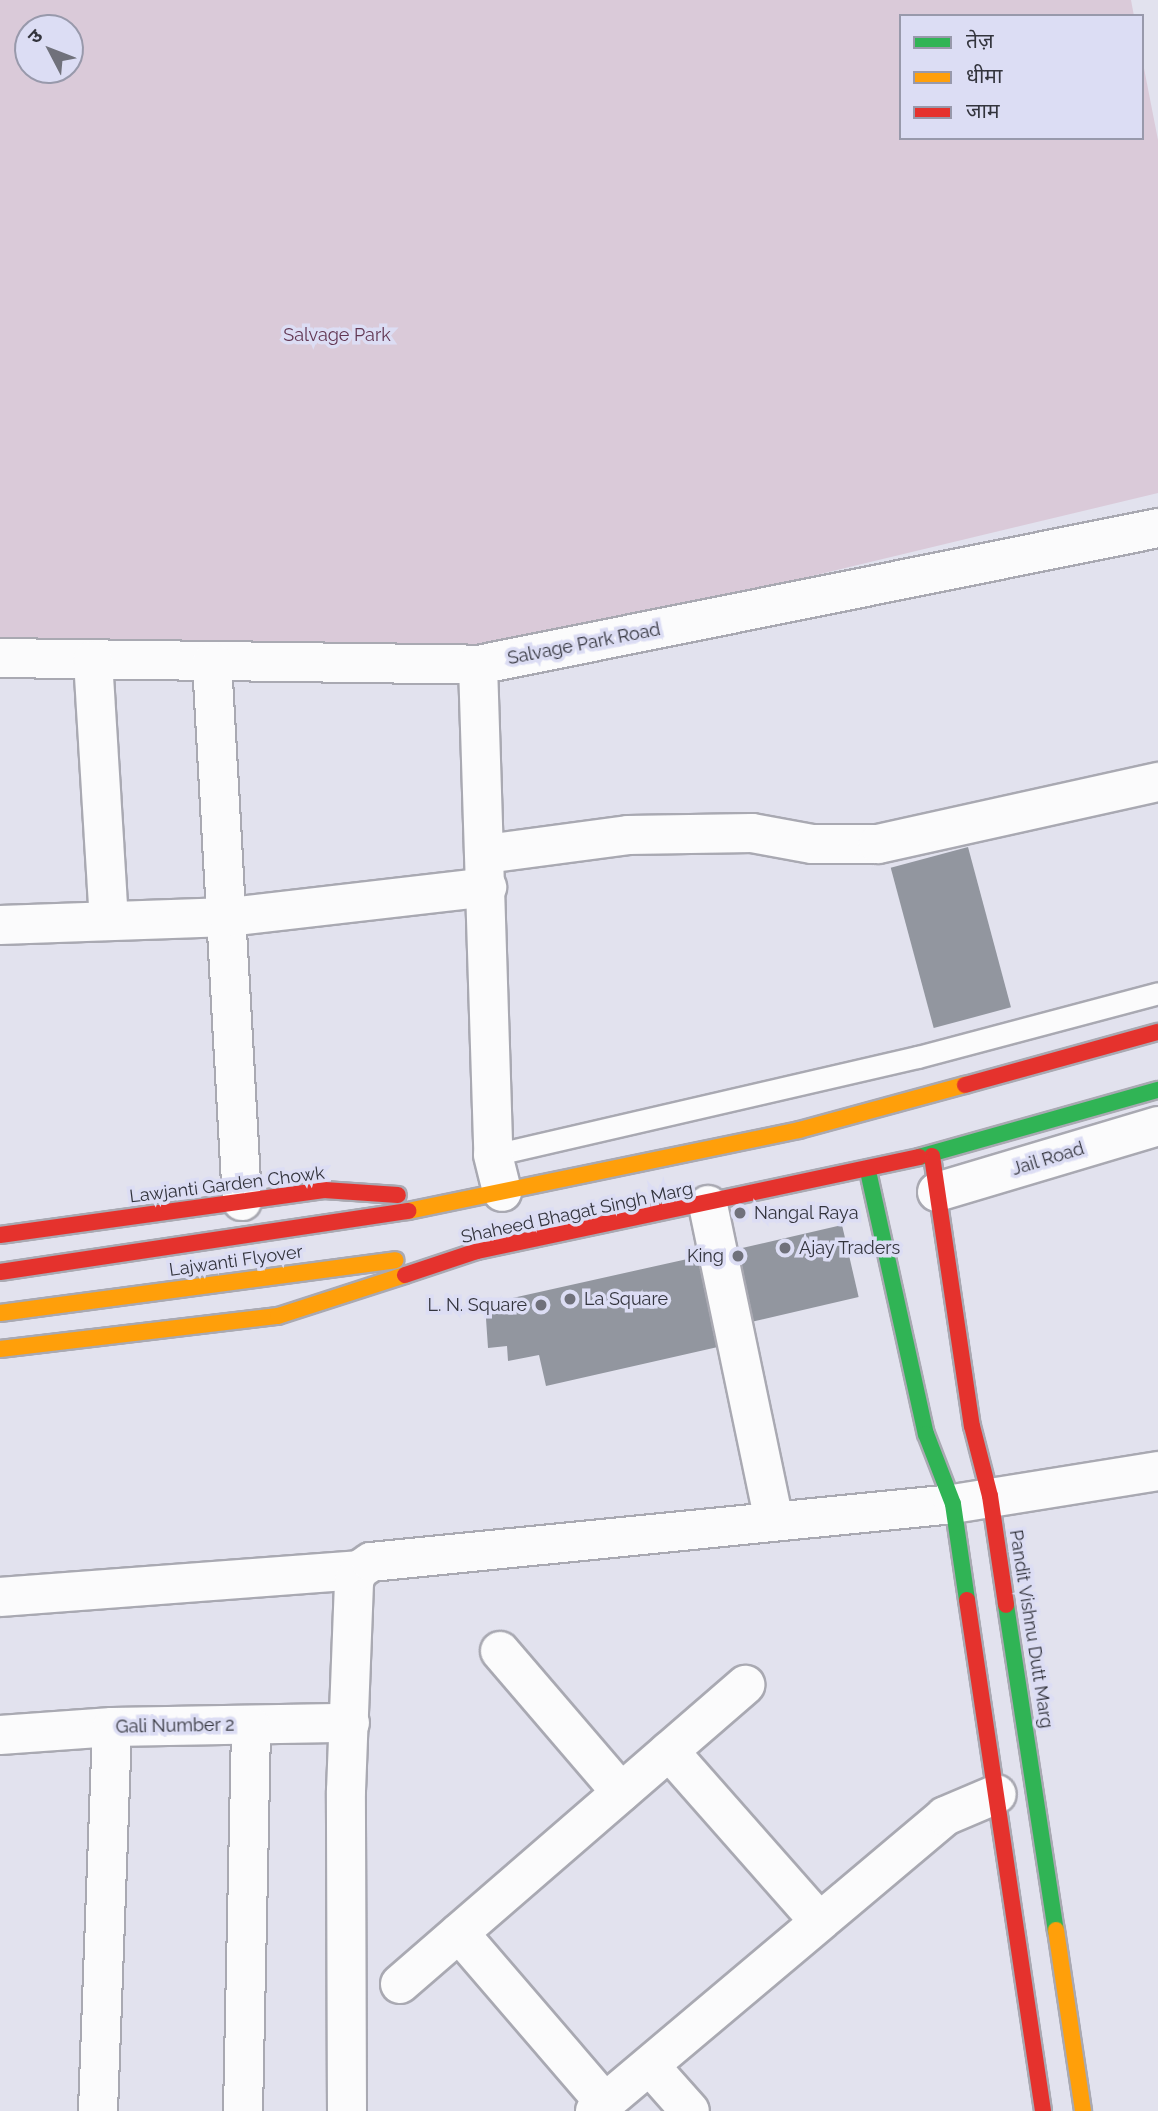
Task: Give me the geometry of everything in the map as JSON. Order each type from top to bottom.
[{"type":"street","name":"Salvage Park Road","points":[[0,658],[478,665],[1158,528]]},
{"type":"street","points":[[93,660],[109,921]]},
{"type":"street","points":[[212,662],[229,917],[242,1201]]},
{"type":"street","points":[[478,665],[497,1173]]},
{"type":"street","points":[[0,925],[229,917],[487,870],[628,835],[752,832],[812,844],[878,844],[1158,782]]},
{"type":"street","name":"Shaheed Bhagat Singh Marg","points":[[459,1203],[497,1173],[799,1130],[1158,1032]]},
{"type":"street","name":"Shaheed Bhagat Singh Marg","points":[[0,1349],[278,1316],[477,1251],[868,1171],[934,1174],[1158,1090]]},
{"type":"street","name":"Jail Road","points":[[934,1174],[1158,1126]]},
{"type":"street","points":[[868,1171],[926,1434],[953,1504],[1043,2111]]},
{"type":"street","name":"Pandit Vishnu Dutt Marg","points":[[934,1174],[972,1426],[990,1496],[1083,2111]]},
{"type":"street","name":"Lawjanti Garden Chowk","points":[[0,1235],[324,1190],[459,1203]]},
{"type":"street","name":"Lajwanti Flyover","points":[[0,1272],[335,1219],[459,1203]]},
{"type":"street","points":[[708,1205],[774,1520]]},
{"type":"street","name":"Lajwanti Flyover","points":[[0,1314],[296,1272],[477,1251]]},
{"type":"street","points":[[0,1597],[359,1570],[371,1562],[953,1504],[1158,1471]]},
{"type":"street","points":[[347,2111],[350,1723],[354,1581],[359,1570]]},
{"type":"street","points":[[500,1651],[621,1792]]},
{"type":"street","points":[[400,1984],[745,1685]]},
{"type":"street","name":"Gali Number 2","points":[[0,1735],[112,1727],[350,1723]]},
{"type":"street","points":[[243,2111],[251,1726]]},
{"type":"street","points":[[98,2111],[112,1727]]},
{"type":"street","points":[[668,1751],[817,1919]]},
{"type":"street","points":[[459,1933],[600,2107],[817,1919],[945,1816],[997,1794]]},
{"type":"street","points":[[650,2066],[690,2111]]},
{"type":"lane","points":[[497,1173],[1158,993]]},
{"type":"green space","name":"Salvage Park","points":[[0,0],[1131,0],[1134,14],[899,14],[899,140],[1144,140],[1144,68],[1158,140],[1158,493],[475,657],[0,675]]},
{"type":"building","points":[[968,847],[1011,1007],[934,1028],[891,868]]},
{"type":"building","points":[[842,1225],[859,1297],[745,1323],[728,1251]]},
{"type":"building","points":[[710,1254],[731,1344],[546,1386],[539,1355],[508,1361],[507,1346],[488,1348],[485,1304]]},
{"type":"traffic: fast","points":[[919,1157],[1158,1090]]},
{"type":"traffic: fast","points":[[868,1171],[926,1434],[953,1504],[967,1600]]},
{"type":"traffic: fast","points":[[1006,1605],[1056,1930]]},
{"type":"traffic: slow","points":[[408,1211],[799,1130],[965,1085]]},
{"type":"traffic: slow","points":[[0,1313],[395,1260]]},
{"type":"traffic: slow","points":[[0,1349],[278,1316],[405,1275]]},
{"type":"traffic: slow","points":[[1056,1930],[1083,2111]]},
{"type":"traffic: jam","points":[[965,1085],[1158,1032]]},
{"type":"traffic: jam","points":[[932,1156],[972,1426],[990,1496],[1006,1605]]},
{"type":"traffic: jam","points":[[405,1275],[477,1251],[919,1157]]},
{"type":"traffic: jam","points":[[0,1235],[324,1190],[398,1195]]},
{"type":"traffic: jam","points":[[0,1272],[408,1211]]},
{"type":"traffic: jam","points":[[967,1600],[1043,2111]]},
{"type":"place","name":"Nangal Raya","points":[[740,1213]]},
{"type":"place","name":"Ajay Traders","points":[[785,1248]]},
{"type":"place","name":"King","points":[[738,1256]]},
{"type":"place","name":"La Square","points":[[570,1299]]},
{"type":"place","name":"L. N. Square","points":[[541,1305]]}]
